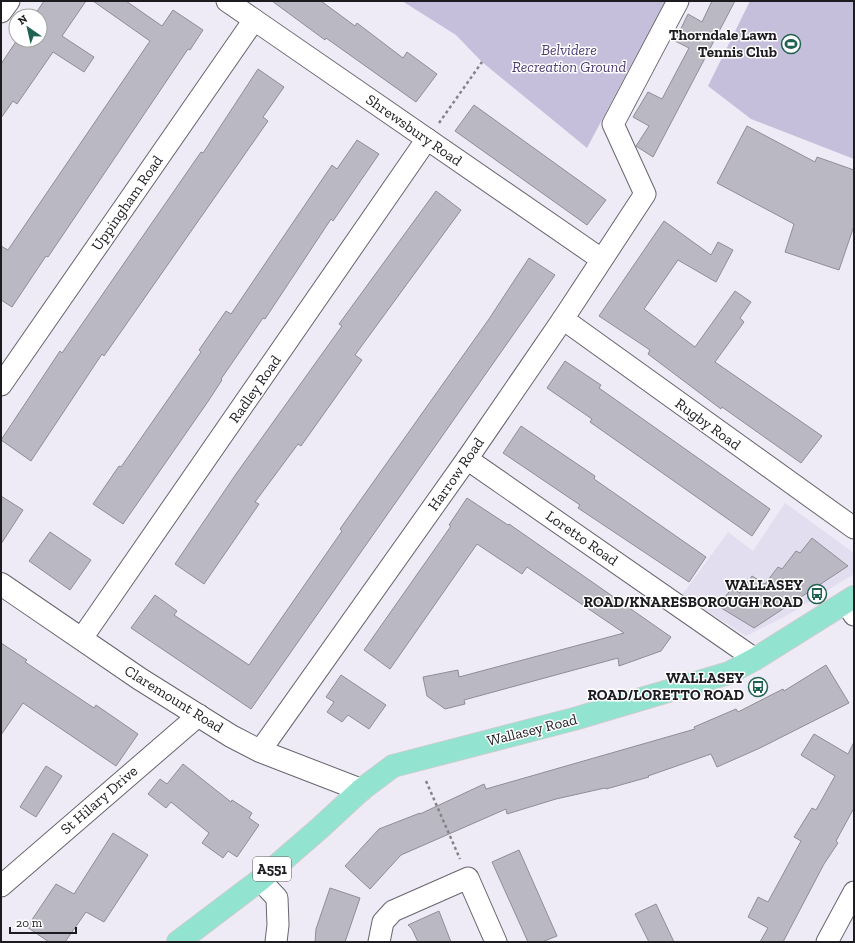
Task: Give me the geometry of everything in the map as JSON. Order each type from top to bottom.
[{"type":"main road","name":"Wallasey Road","points":[[361,790],[393,766],[574,720],[729,673],[851,605]]},
{"type":"main road","name":"A551","points":[[178,942],[260,880],[361,790]]},
{"type":"street","points":[[1,12],[9,1]]},
{"type":"street","name":"Shrewsbury Road","points":[[226,1],[601,259]]},
{"type":"street","name":"Harrow Road","points":[[260,751],[467,459],[563,319],[645,194],[613,124],[678,1]]},
{"type":"street","name":"Uppingham Road","points":[[1,385],[254,20]]},
{"type":"street","name":"Radley Road","points":[[82,638],[427,140]]},
{"type":"street","name":"Rugby Road","points":[[563,319],[854,528]]},
{"type":"street","name":"Loretto Road","points":[[467,459],[756,659]]},
{"type":"street","name":"Claremount Road","points":[[1,584],[140,679],[199,716],[260,751],[361,790]]},
{"type":"street","name":"St Hilary Drive","points":[[1,886],[199,716]]},
{"type":"street","points":[[379,942],[383,922],[393,910],[468,878],[496,942]]},
{"type":"street","points":[[260,880],[277,898],[278,925],[276,942]]},
{"type":"street","points":[[827,942],[854,892]]},
{"type":"path","points":[[427,140],[482,62]]},
{"type":"path","points":[[417,759],[468,878]]},
{"type":"shaded area","points":[[785,503],[854,553],[854,574],[786,616],[746,636],[682,595],[728,532],[753,551]]},
{"type":"green space","name":"Belvidere Recreation Ground","points":[[402,1],[665,1],[587,148],[482,62],[456,35]]},
{"type":"green space","name":"Thorndale Lawn Tennis Club","points":[[750,1],[854,1],[854,159],[751,119],[708,86]]},
{"type":"building","points":[[44,1],[86,1],[62,36],[94,57],[84,72],[53,52],[17,104],[13,101],[1,118],[1,64],[12,48],[48,48],[48,8],[39,8]]},
{"type":"building","points":[[93,1],[126,1],[162,26],[173,10],[203,30],[190,50],[188,49],[48,257],[46,256],[12,307],[1,300],[1,246],[8,250],[150,41]]},
{"type":"building","points":[[272,1],[321,1],[355,26],[357,23],[403,58],[407,52],[437,74],[416,102],[326,38],[325,40]]},
{"type":"building","points":[[712,1],[735,1],[653,157],[636,146],[649,126],[633,117],[648,92],[662,99],[689,48],[675,41],[688,14],[702,22]]},
{"type":"building","points":[[258,69],[284,87],[263,117],[268,121],[104,356],[102,354],[31,461],[1,440],[60,351],[62,353],[201,152],[203,153]]},
{"type":"building","points":[[474,105],[606,200],[587,225],[455,131]]},
{"type":"building","points":[[747,126],[815,162],[817,157],[854,170],[854,226],[839,270],[785,252],[794,224],[717,183]]},
{"type":"building","points":[[357,140],[379,154],[333,221],[331,219],[265,319],[263,318],[221,379],[222,380],[209,400],[123,524],[93,504],[119,466],[121,467],[201,352],[199,350],[226,311],[231,314],[332,165],[337,169]]},
{"type":"building","points":[[436,191],[461,210],[355,355],[362,360],[301,446],[298,444],[255,502],[259,504],[204,584],[175,564],[236,474],[342,326],[339,324]]},
{"type":"building","points":[[664,221],[711,255],[718,242],[733,250],[716,282],[678,260],[644,309],[695,347],[735,291],[751,302],[740,318],[744,322],[715,362],[822,436],[801,463],[722,407],[721,409],[648,354],[650,350],[599,316]]},
{"type":"building","points":[[529,258],[555,275],[251,709],[131,628],[155,595],[177,611],[174,615],[249,665],[342,531],[340,529],[489,319]]},
{"type":"building","points":[[565,361],[601,385],[599,388],[770,509],[752,536],[590,422],[592,419],[547,388]]},
{"type":"building","points":[[521,426],[595,476],[594,479],[706,557],[689,582],[578,508],[580,505],[503,453]]},
{"type":"building","points":[[1,496],[23,510],[1,544]]},
{"type":"building","points":[[467,498],[508,525],[509,524],[671,637],[661,651],[619,666],[618,658],[464,700],[465,704],[445,709],[427,696],[423,677],[458,670],[459,677],[624,633],[527,567],[522,574],[477,544],[390,669],[364,650],[451,526],[449,525]]},
{"type":"building","points":[[50,532],[91,560],[70,590],[29,561]]},
{"type":"building","points":[[812,538],[848,566],[754,628],[718,606],[732,588],[740,593],[752,576],[765,584],[778,567],[782,569],[796,551],[800,553]]},
{"type":"building","points":[[1,643],[27,660],[25,662],[94,708],[96,705],[138,734],[116,766],[23,703],[1,735]]},
{"type":"building","points":[[826,665],[849,703],[760,748],[717,767],[711,754],[648,776],[649,777],[606,789],[556,799],[507,814],[506,809],[401,855],[370,889],[345,866],[379,829],[420,814],[484,784],[486,789],[695,729],[694,727],[736,709],[738,712],[783,689],[784,691]]},
{"type":"building","points":[[341,675],[386,705],[369,729],[348,715],[342,722],[327,712],[334,702],[326,697]]},
{"type":"building","points":[[814,734],[848,754],[854,742],[854,808],[836,841],[838,843],[824,864],[783,942],[760,942],[768,928],[748,917],[758,897],[768,902],[801,841],[794,837],[812,808],[816,810],[835,776],[801,755]]},
{"type":"building","points":[[183,764],[231,802],[232,800],[252,813],[249,818],[259,825],[237,857],[228,851],[223,858],[202,843],[209,833],[171,802],[166,808],[148,794],[160,779],[167,784]]},
{"type":"building","points":[[46,766],[62,776],[36,817],[20,807]]},
{"type":"building","points":[[113,833],[148,855],[104,922],[86,912],[65,942],[49,942],[27,927],[56,884],[74,894]]},
{"type":"building","points":[[519,850],[557,936],[542,942],[528,942],[492,862]]},
{"type":"building","points":[[330,888],[360,898],[345,942],[315,942],[316,929]]},
{"type":"building","points":[[656,904],[674,942],[649,942],[635,914]]},
{"type":"building","points":[[439,911],[451,942],[418,942],[412,929],[408,925]]},
{"type":"place","name":"Thorndale Lawn Tennis Club","points":[[791,44]]},
{"type":"place","name":"WALLASEY ROAD/KNARESBOROUGH ROAD","points":[[817,594]]},
{"type":"place","name":"WALLASEY ROAD/LORETTO ROAD","points":[[758,687]]}]
